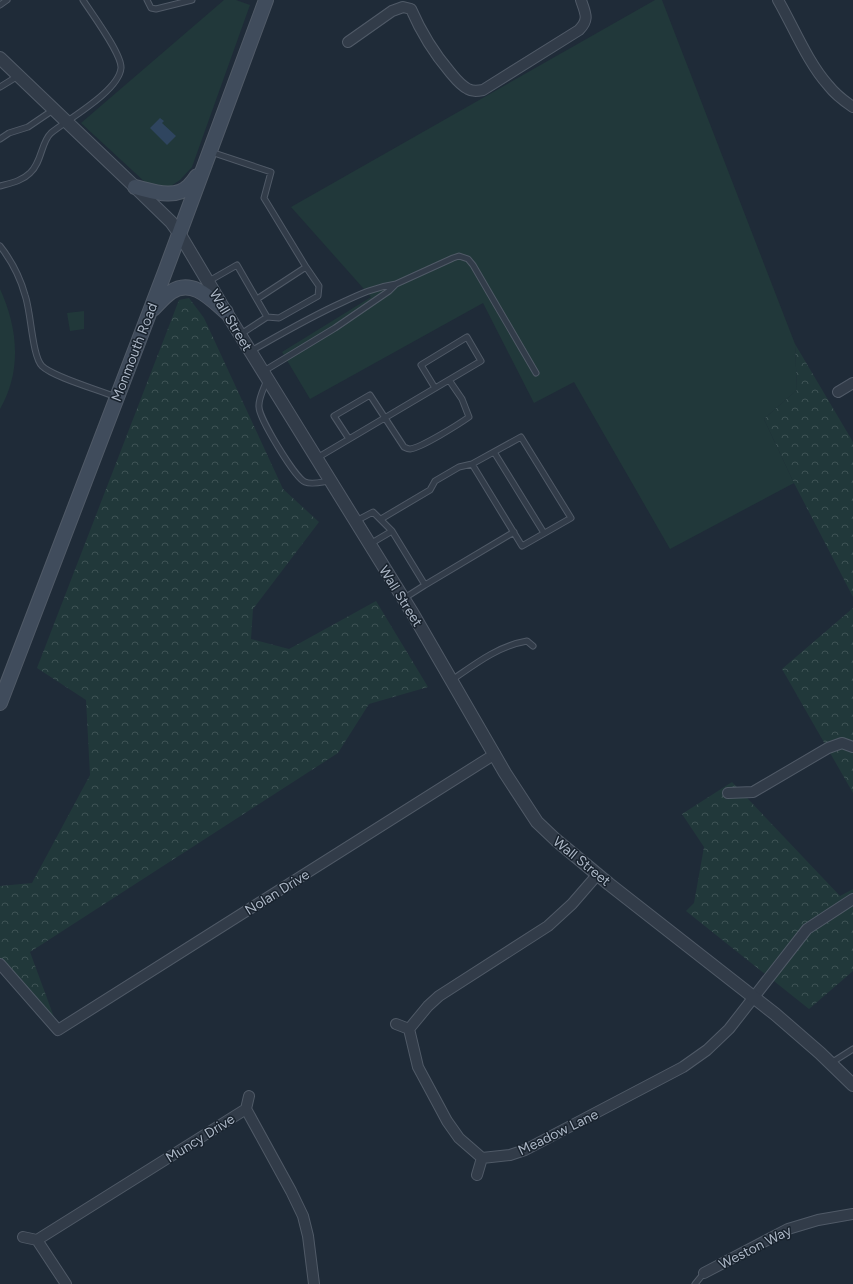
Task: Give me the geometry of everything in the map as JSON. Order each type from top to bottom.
[{"type":"main road","name":"Monmouth Road","points":[[0,703],[266,0]]},
{"type":"main road","points":[[135,187],[158,193],[174,194],[189,187],[203,169]]},
{"type":"main road","points":[[149,312],[170,292],[186,287],[201,292],[226,312]]},
{"type":"street","points":[[348,42],[392,11],[403,7],[411,9],[418,26],[436,55],[462,86],[478,91],[483,90],[514,72],[579,30],[584,24],[586,18],[581,0]]},
{"type":"street","points":[[778,0],[816,70],[838,95],[853,107]]},
{"type":"street","name":"Wall Street","points":[[0,58],[135,187],[179,233],[265,376],[403,599],[452,680],[517,793],[536,822],[598,874],[776,1014],[852,1082]]},
{"type":"street","points":[[838,392],[853,383]]},
{"type":"street","points":[[728,793],[753,792],[828,748],[842,743],[853,747]]},
{"type":"street","name":"Nolan Drive","points":[[0,964],[58,1030],[495,754]]},
{"type":"street","points":[[409,1029],[438,996],[548,926],[572,904],[598,874]]},
{"type":"street","name":"Meadow Lane","points":[[482,1158],[510,1155],[525,1150],[682,1067],[707,1050],[729,1029],[807,929],[853,899]]},
{"type":"street","points":[[396,1024],[409,1029]]},
{"type":"street","points":[[409,1029],[418,1067],[447,1121],[459,1138],[482,1158],[477,1175]]},
{"type":"street","points":[[246,1109],[249,1096]]},
{"type":"street","name":"Muncy Drive","points":[[37,1240],[246,1109],[303,1216],[308,1236],[314,1284]]},
{"type":"street","name":"Weston Way","points":[[704,1273],[788,1229],[818,1220],[853,1214]]},
{"type":"street","points":[[23,1237],[37,1240],[66,1284]]},
{"type":"lane","points":[[0,5],[7,0]]},
{"type":"lane","points":[[0,186],[20,180],[30,173],[38,163],[49,136],[108,90],[118,78],[121,66],[118,55],[83,0]]},
{"type":"lane","points":[[147,0],[151,8],[156,9],[192,0]]},
{"type":"lane","points":[[0,87],[18,75]]},
{"type":"lane","points":[[0,139],[9,133],[28,127],[54,109]]},
{"type":"lane","points":[[210,151],[271,172],[264,198],[319,286],[318,296],[279,318],[267,317],[240,335]]},
{"type":"lane","points":[[0,246],[14,268],[26,295],[36,352],[40,363],[51,372],[117,397]]},
{"type":"lane","points":[[250,351],[323,311],[358,295],[380,286],[396,284],[460,256],[468,259],[473,265],[536,373]]},
{"type":"lane","points":[[208,281],[237,265],[267,317]]},
{"type":"lane","points":[[257,299],[306,267]]},
{"type":"lane","points":[[330,481],[311,484],[302,481],[277,445],[261,415],[258,404],[265,376],[389,291],[396,284]]},
{"type":"lane","points":[[316,458],[481,361],[467,337],[421,365],[435,388]]},
{"type":"lane","points":[[349,439],[334,416],[370,395],[404,448],[410,449],[457,425],[469,417],[462,399],[449,380]]},
{"type":"lane","points":[[381,520],[430,490],[435,481],[459,467],[472,464],[521,437],[571,518],[522,546],[472,464]]},
{"type":"lane","points":[[494,452],[544,533]]},
{"type":"lane","points":[[355,522],[373,512],[392,531],[425,585]]},
{"type":"lane","points":[[369,544],[392,531]]},
{"type":"lane","points":[[403,599],[514,532]]},
{"type":"lane","points":[[452,680],[490,655],[512,644],[527,641],[533,646]]},
{"type":"lane","points":[[831,1063],[853,1049]]},
{"type":"lane","points":[[695,1284],[704,1273]]},
{"type":"green space","points":[[224,0],[236,0],[250,5],[192,167],[180,180],[171,186],[162,187],[146,183],[81,123]]},
{"type":"green space","points":[[655,0],[662,0],[795,344],[797,390],[764,419],[794,483],[670,549],[574,382],[534,403],[483,303],[310,399],[282,352],[371,297],[291,207]]},
{"type":"green space","points":[[0,289],[11,319],[15,349],[12,380],[0,409]]},
{"type":"green space","points":[[189,298],[204,318],[283,489],[319,522],[253,609],[251,639],[289,649],[376,601],[428,687],[369,704],[338,753],[30,952],[58,1028],[0,961],[0,886],[32,883],[90,775],[86,700],[37,668],[179,300]]},
{"type":"green space","points":[[84,311],[84,329],[70,331],[67,313]]},
{"type":"green space","points":[[795,344],[853,442],[853,597],[794,483],[764,419],[797,390]]},
{"type":"green space","points":[[853,608],[853,793],[782,669]]},
{"type":"green space","points":[[732,782],[840,896],[853,889],[853,971],[809,1009],[686,911],[694,903],[704,847],[682,814]]},
{"type":"water","points":[[160,118],[164,121],[162,123],[176,136],[167,145],[150,128]]}]
